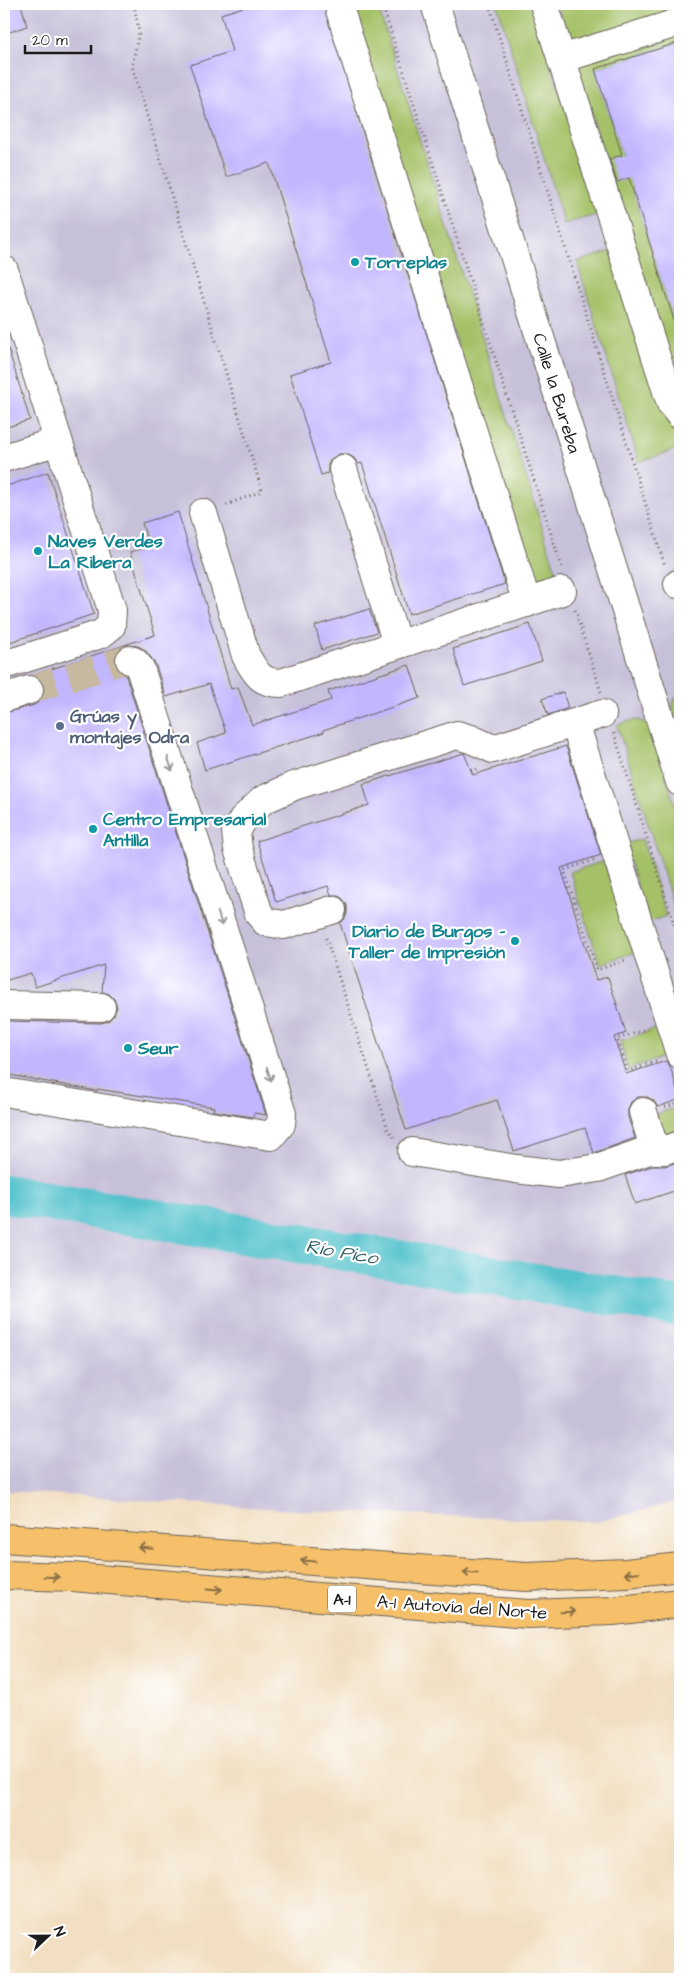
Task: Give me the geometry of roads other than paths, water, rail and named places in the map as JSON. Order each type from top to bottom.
[{"type":"highway","name":"A-1 Autovía del Norte","points":[[4,1538],[526,1577],[626,1574],[680,1567]]},
{"type":"highway","name":"A-1 Autovía del Norte","points":[[4,1575],[72,1578],[528,1614],[614,1610],[680,1603]]},
{"type":"street","points":[[338,4],[526,603]]},
{"type":"street","name":"Calle la Bureba","points":[[435,4],[680,782]]},
{"type":"street","points":[[544,4],[671,404],[680,415]]},
{"type":"street","points":[[561,59],[680,22]]},
{"type":"street","points":[[4,270],[112,610],[111,626],[101,634],[4,665]]},
{"type":"street","points":[[4,458],[58,441]]},
{"type":"street","points":[[343,469],[397,644]]},
{"type":"street","points":[[204,513],[246,656],[258,675],[270,683],[281,683],[566,590]]},
{"type":"street","points":[[4,1092],[271,1136],[282,1124],[282,1114],[135,664]]},
{"type":"street","points":[[325,912],[284,925],[266,922],[259,914],[238,849],[236,832],[243,819],[263,800],[294,786],[457,735],[493,749],[606,713]]},
{"type":"street","points":[[575,723],[671,1057]]},
{"type":"street","points":[[4,1005],[101,1007]]},
{"type":"street","points":[[412,1152],[559,1174],[598,1168],[649,1150],[668,1148],[643,1112]]},
{"type":"waterway","name":"Río Pico","points":[[4,1194],[680,1307]]},
{"type":"tunnel","points":[[29,690],[127,659],[130,660]]},
{"type":"place","name":"Torreplas","points":[[355,262]]},
{"type":"place","name":"Naves Verdes La Ribera","points":[[38,551]]},
{"type":"place","name":"Grúas y montajes Odra","points":[[60,726]]},
{"type":"place","name":"Centro Empresarial Antilla","points":[[93,829]]},
{"type":"place","name":"Diario de Burgos - Taller de Impresión","points":[[515,941]]},
{"type":"place","name":"Seur","points":[[128,1048]]}]
